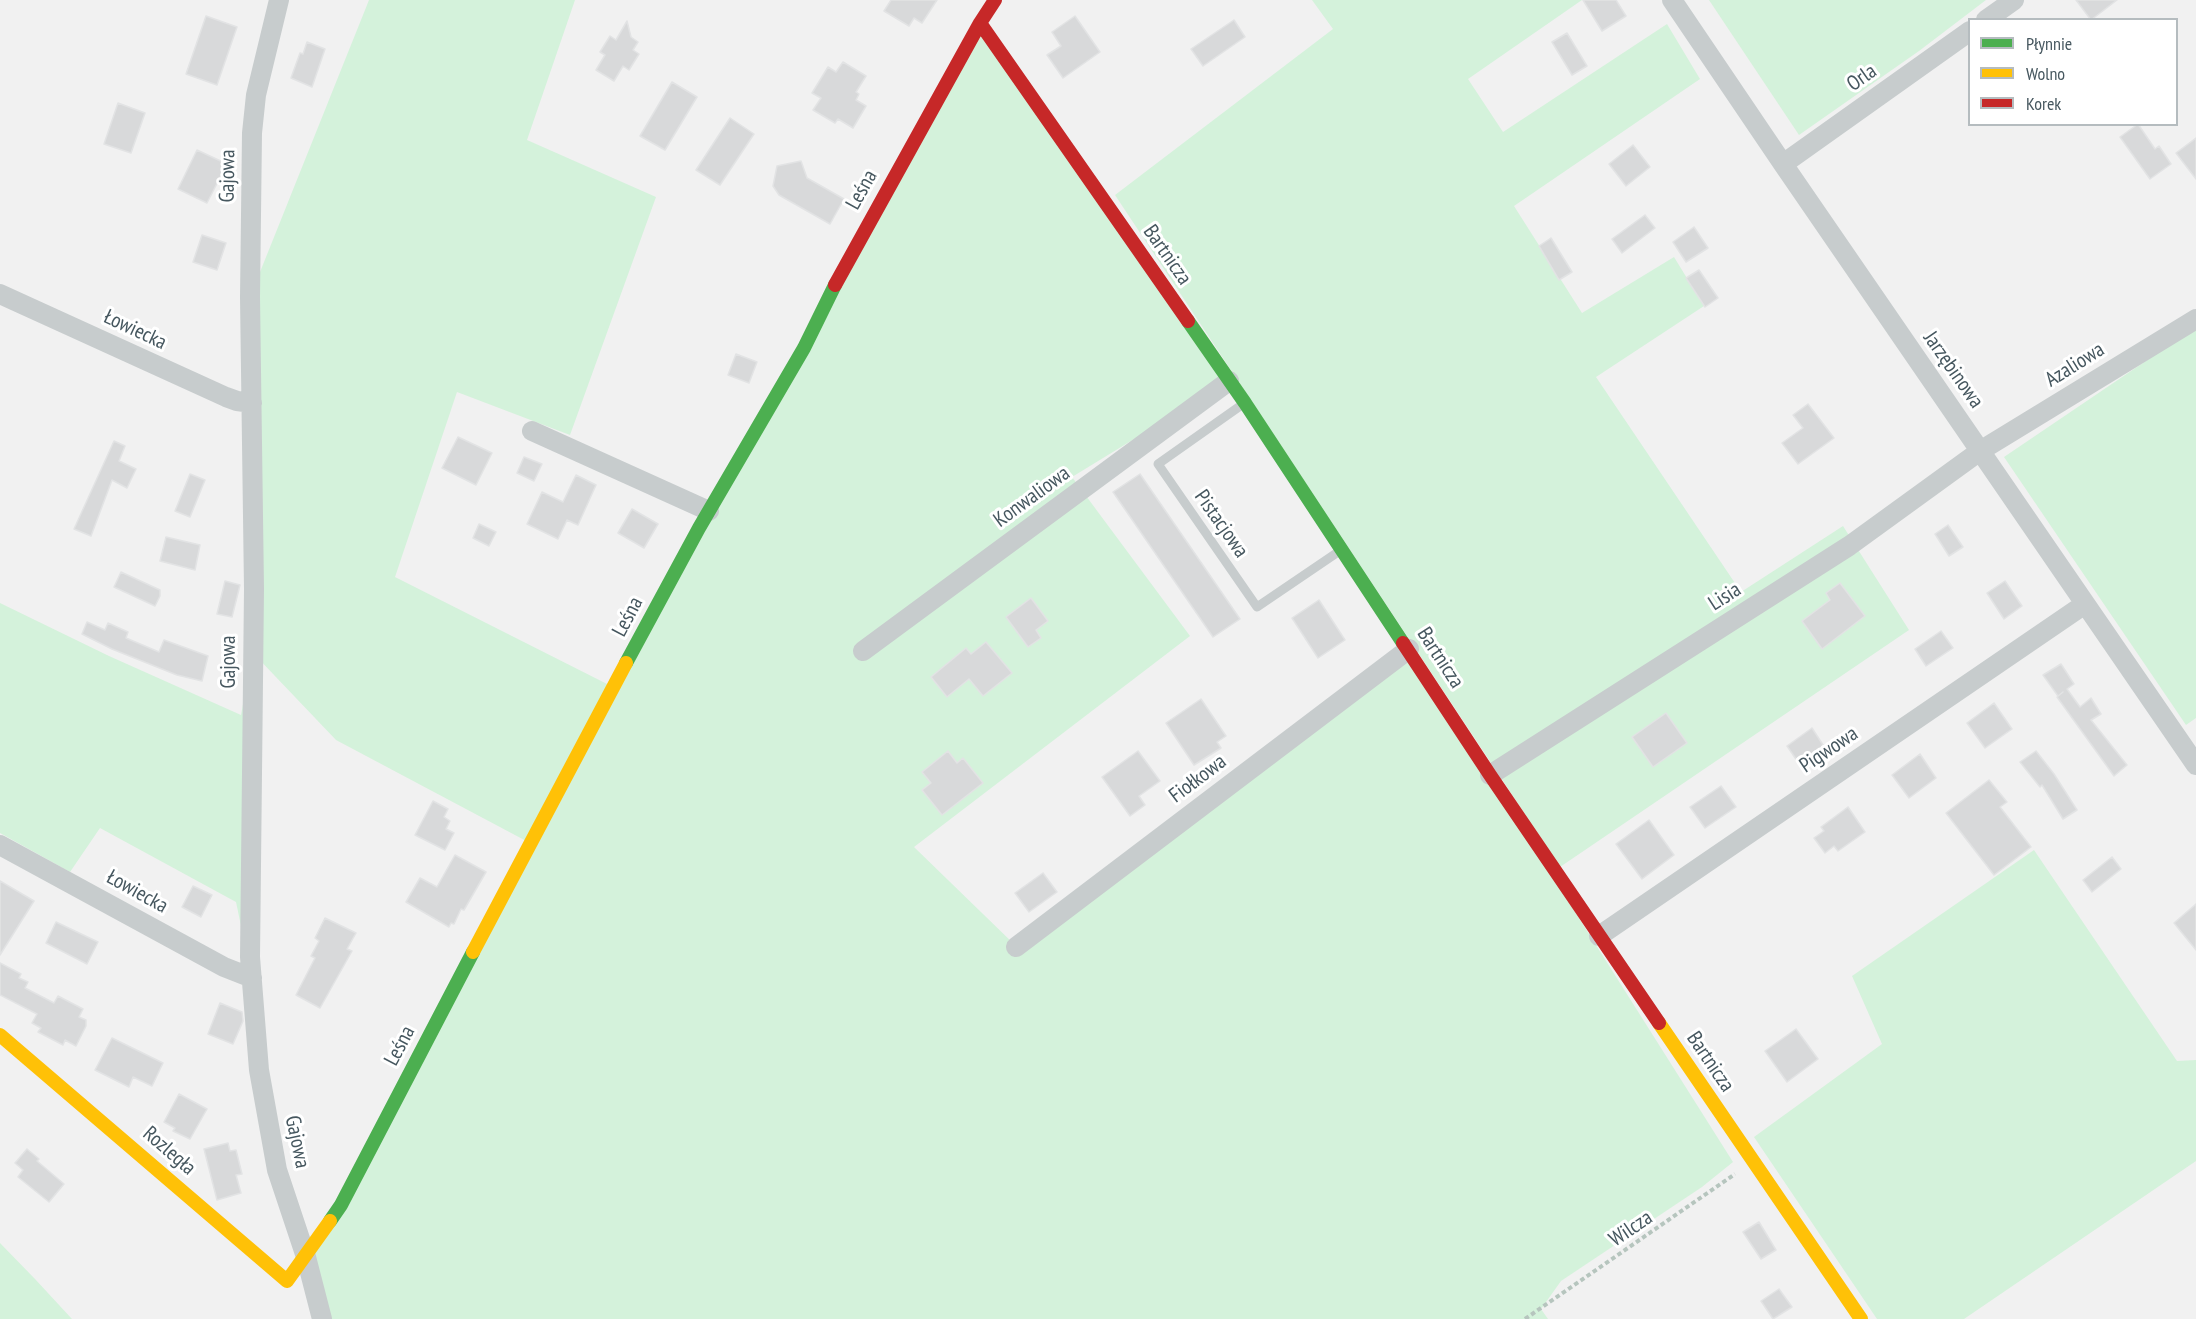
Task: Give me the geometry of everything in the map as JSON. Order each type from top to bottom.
[{"type":"street","name":"Gajowa","points":[[279,0],[256,94],[252,133],[250,297],[252,978],[259,1070],[276,1170],[306,1257],[322,1319]]},
{"type":"street","name":"Leśna","points":[[306,1257],[341,1205],[530,843],[709,511],[804,348],[848,259],[995,0]]},
{"type":"street","name":"Jarzębinowa","points":[[1672,0],[2196,765]]},
{"type":"street","points":[[1989,18],[2014,0]]},
{"type":"street","name":"Bartnicza","points":[[980,23],[1245,402],[1490,775],[1861,1319]]},
{"type":"street","name":"Orla","points":[[1783,164],[1968,32]]},
{"type":"street","name":"Łowiecka","points":[[0,294],[226,398],[252,403]]},
{"type":"street","name":"Azaliowa","points":[[1980,451],[2196,319]]},
{"type":"street","name":"Konwaliowa","points":[[863,651],[1229,381]]},
{"type":"street","points":[[532,431],[709,511]]},
{"type":"street","name":"Lisia","points":[[1490,775],[1850,546],[1980,451]]},
{"type":"street","name":"Pigwowa","points":[[1599,936],[2085,604]]},
{"type":"street","name":"Fiołkowa","points":[[1016,947],[1409,650]]},
{"type":"street","name":"Łowiecka","points":[[0,845],[224,967],[252,978]]},
{"type":"street","name":"Rozległa","points":[[0,1035],[287,1281],[306,1257]]},
{"type":"lane","name":"Pistacjowa","points":[[1245,402],[1158,464],[1257,607],[1343,549]]},
{"type":"path","name":"Wilcza","points":[[1525,1319],[1753,1161]]},
{"type":"green space","points":[[369,0],[575,0],[527,140],[656,197],[570,435],[457,392],[395,577],[615,688],[980,23],[1229,381],[1072,477],[1190,636],[914,847],[1017,947],[1409,649],[1733,1162],[1702,1187],[1561,1281],[1541,1309],[1548,1319],[322,1319],[306,1257],[530,843],[336,740],[254,654],[252,978],[236,902],[100,828],[70,872],[0,833],[0,603],[109,656],[241,715],[253,653],[250,297]]},
{"type":"green space","points":[[1312,0],[1582,0],[1468,79],[1503,132],[1667,24],[1700,79],[1514,206],[1582,313],[1674,257],[1704,306],[1596,377],[1741,592],[1843,526],[1909,630],[1560,867],[1115,195],[1333,29]]},
{"type":"green space","points":[[1709,0],[1986,0],[1919,51],[1799,135]]},
{"type":"green space","points":[[2196,327],[2196,718],[2186,725],[2004,457]]},
{"type":"green space","points":[[2034,850],[2177,1061],[2196,1060],[2196,1161],[1964,1319],[1877,1319],[1754,1137],[1882,1044],[1852,976]]},
{"type":"green space","points":[[0,1243],[35,1279],[72,1319],[0,1319]]},
{"type":"building","points":[[891,0],[937,0],[922,23],[914,18],[909,26],[884,11]]},
{"type":"building","points":[[1583,0],[1616,0],[1626,16],[1602,31]]},
{"type":"building","points":[[2076,0],[2117,0],[2094,18],[2090,18]]},
{"type":"building","points":[[206,16],[237,27],[217,85],[186,74]]},
{"type":"building","points":[[1075,16],[1100,52],[1063,78],[1047,55],[1061,46],[1052,32]]},
{"type":"building","points":[[1234,20],[1245,37],[1203,66],[1191,49]]},
{"type":"building","points":[[627,21],[631,37],[638,42],[633,50],[639,54],[629,70],[623,66],[614,81],[596,70],[605,55],[600,52],[610,36],[616,40]]},
{"type":"building","points":[[1567,33],[1587,66],[1572,75],[1552,42]]},
{"type":"building","points":[[307,42],[325,49],[312,87],[291,78],[300,53],[303,54]]},
{"type":"building","points":[[843,62],[866,76],[856,92],[859,94],[856,100],[866,106],[853,128],[838,119],[835,123],[813,110],[821,98],[812,93],[828,67],[836,72]]},
{"type":"building","points":[[672,82],[697,97],[665,150],[640,136]]},
{"type":"building","points":[[118,103],[145,113],[131,153],[104,144]]},
{"type":"building","points":[[730,118],[754,134],[720,185],[696,170]]},
{"type":"building","points":[[2135,126],[2139,126],[2155,149],[2159,146],[2171,164],[2150,179],[2120,137]]},
{"type":"building","points":[[2196,138],[2196,179],[2176,153]]},
{"type":"building","points":[[1633,145],[1650,167],[1626,186],[1609,164]]},
{"type":"building","points":[[197,150],[227,164],[207,203],[178,189]]},
{"type":"building","points":[[801,161],[807,178],[844,199],[830,224],[779,195],[773,186],[777,166]]},
{"type":"building","points":[[1645,215],[1655,228],[1622,253],[1612,239]]},
{"type":"building","points":[[1694,227],[1708,248],[1686,262],[1673,242]]},
{"type":"building","points":[[202,235],[226,243],[217,270],[193,262]]},
{"type":"building","points":[[1551,238],[1572,272],[1559,280],[1539,246]]},
{"type":"building","points":[[1699,270],[1718,298],[1705,307],[1686,278]]},
{"type":"building","points":[[736,354],[757,362],[749,383],[728,375]]},
{"type":"building","points":[[1808,404],[1834,438],[1798,464],[1782,443],[1803,428],[1793,415]]},
{"type":"building","points":[[458,437],[492,453],[476,485],[442,468]]},
{"type":"building","points":[[114,441],[125,446],[119,461],[136,469],[127,488],[112,480],[91,536],[74,529]]},
{"type":"building","points":[[524,457],[542,464],[534,481],[517,473]]},
{"type":"building","points":[[190,474],[205,480],[190,517],[175,511]]},
{"type":"building","points":[[1140,474],[1240,619],[1213,637],[1113,492]]},
{"type":"building","points":[[576,475],[596,485],[578,525],[567,520],[558,539],[527,524],[542,492],[563,502]]},
{"type":"building","points":[[632,509],[658,524],[644,548],[618,533]]},
{"type":"building","points":[[479,524],[496,532],[489,546],[473,538]]},
{"type":"building","points":[[1948,525],[1963,547],[1949,556],[1935,534]]},
{"type":"building","points":[[166,537],[200,545],[195,570],[160,561]]},
{"type":"building","points":[[121,572],[160,590],[155,606],[114,587]]},
{"type":"building","points":[[225,581],[240,585],[232,617],[217,614]]},
{"type":"building","points":[[2005,581],[2022,606],[2004,619],[1987,593]]},
{"type":"building","points":[[1840,583],[1865,616],[1822,649],[1802,621],[1830,600],[1826,593]]},
{"type":"building","points":[[1031,598],[1048,621],[1036,630],[1041,638],[1028,647],[1006,617]]},
{"type":"building","points":[[1319,600],[1345,640],[1318,658],[1292,618]]},
{"type":"building","points":[[87,622],[105,630],[108,623],[128,632],[126,638],[159,652],[164,640],[208,656],[202,681],[177,675],[112,649],[82,634]]},
{"type":"building","points":[[1941,631],[1953,648],[1926,666],[1915,649]]},
{"type":"building","points":[[986,642],[1012,673],[983,696],[969,679],[947,697],[931,677],[966,648],[971,654]]},
{"type":"building","points":[[2061,664],[2074,684],[2067,689],[2080,707],[2091,698],[2101,714],[2091,720],[2127,765],[2114,776],[2057,697],[2063,692],[2058,696],[2043,675]]},
{"type":"building","points":[[1201,699],[1226,736],[1217,742],[1221,748],[1194,765],[1166,723]]},
{"type":"building","points":[[1994,703],[2012,729],[1985,748],[1967,723]]},
{"type":"building","points":[[1666,713],[1687,743],[1653,767],[1632,737]]},
{"type":"building","points":[[1812,728],[1825,748],[1800,765],[1787,746]]},
{"type":"building","points":[[948,751],[957,763],[963,758],[983,783],[942,815],[922,790],[931,783],[922,772]]},
{"type":"building","points":[[1138,751],[1160,781],[1139,796],[1145,805],[1130,816],[1102,777]]},
{"type":"building","points":[[2036,751],[2077,810],[2063,819],[2042,785],[2040,787],[2020,762]]},
{"type":"building","points":[[1920,754],[1936,778],[1909,798],[1892,775]]},
{"type":"building","points":[[1989,780],[2007,802],[2000,807],[2031,847],[1994,875],[1946,813]]},
{"type":"building","points":[[1721,786],[1736,807],[1705,828],[1690,807]]},
{"type":"building","points":[[433,801],[448,809],[444,817],[450,821],[446,829],[454,833],[445,850],[415,835]]},
{"type":"building","points":[[1848,807],[1865,832],[1838,851],[1834,846],[1825,853],[1814,838],[1824,831],[1821,827]]},
{"type":"building","points":[[1649,820],[1674,855],[1642,879],[1616,844]]},
{"type":"building","points":[[455,855],[486,872],[464,910],[461,909],[454,924],[451,923],[449,927],[406,902],[420,878],[437,887]]},
{"type":"building","points":[[2112,857],[2121,869],[2092,892],[2083,880]]},
{"type":"building","points":[[1043,873],[1057,892],[1029,912],[1015,893]]},
{"type":"building","points":[[0,881],[34,901],[0,955]]},
{"type":"building","points":[[193,886],[212,895],[201,917],[182,907]]},
{"type":"building","points":[[2196,904],[2196,950],[2174,923]]},
{"type":"building","points":[[325,918],[356,933],[347,949],[352,951],[320,1008],[296,995],[315,958],[311,956],[319,941],[315,938]]},
{"type":"building","points":[[56,922],[98,942],[87,964],[46,943]]},
{"type":"building","points":[[0,963],[21,974],[19,978],[28,982],[25,988],[54,1003],[58,996],[83,1009],[79,1017],[86,1020],[86,1026],[76,1046],[65,1040],[63,1045],[38,1032],[41,1028],[32,1023],[37,1014],[0,995]]},
{"type":"building","points":[[220,1003],[242,1012],[243,1021],[233,1044],[208,1034]]},
{"type":"building","points":[[1796,1029],[1818,1059],[1787,1082],[1765,1051]]},
{"type":"building","points":[[112,1038],[163,1063],[152,1086],[133,1077],[129,1087],[95,1070]]},
{"type":"building","points":[[179,1094],[207,1109],[190,1139],[173,1131],[175,1128],[164,1122]]},
{"type":"building","points":[[228,1143],[230,1151],[236,1150],[242,1174],[236,1175],[241,1193],[217,1200],[204,1149]]},
{"type":"building","points":[[27,1149],[39,1159],[37,1161],[64,1184],[49,1202],[18,1177],[23,1170],[15,1163]]},
{"type":"building","points":[[1759,1222],[1776,1250],[1761,1259],[1743,1232]]},
{"type":"building","points":[[1779,1289],[1792,1307],[1773,1319],[1761,1301]]},
{"type":"traffic: fast","points":[[626,663],[699,528],[804,348],[835,285]]},
{"type":"traffic: fast","points":[[1188,321],[1245,403],[1403,643]]},
{"type":"traffic: fast","points":[[330,1221],[341,1205],[473,952]]},
{"type":"traffic: slow","points":[[473,952],[626,663]]},
{"type":"traffic: slow","points":[[1659,1023],[1861,1319]]},
{"type":"traffic: slow","points":[[0,1035],[287,1281],[330,1221]]},
{"type":"traffic: jam","points":[[835,285],[980,23],[995,0]]},
{"type":"traffic: jam","points":[[980,23],[1188,321]]},
{"type":"traffic: jam","points":[[1403,643],[1659,1023]]}]
